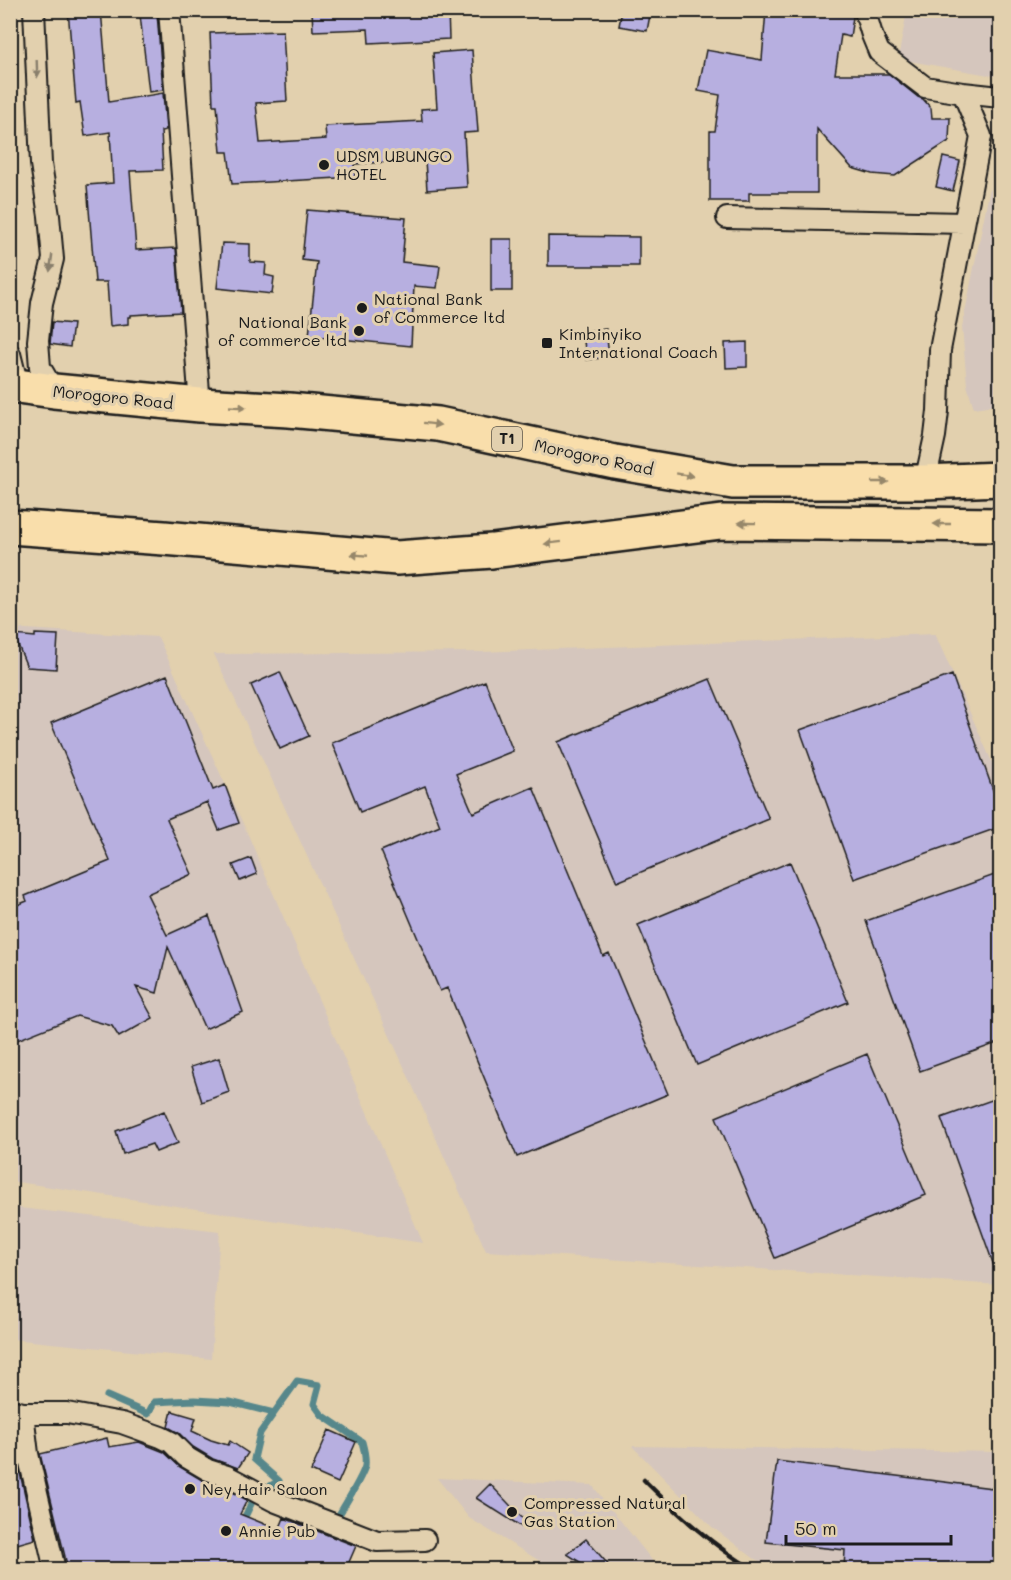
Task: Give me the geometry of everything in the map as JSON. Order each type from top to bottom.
[{"type":"highway","name":"Morogoro Road","points":[[13,379],[54,391],[438,424],[615,462],[733,482],[925,482],[1000,479]]},
{"type":"highway","points":[[10,527],[397,558],[492,551],[721,522],[1000,525]]},
{"type":"street","points":[[34,10],[41,164],[53,259],[42,303],[38,341],[40,367],[54,391]]},
{"type":"street","points":[[170,10],[200,405]]},
{"type":"street","points":[[866,10],[879,52],[925,87],[1000,98]]},
{"type":"street","points":[[925,482],[938,411],[940,350],[981,136],[963,93]]},
{"type":"street","points":[[727,218],[964,223]]},
{"type":"street","points":[[55,1569],[17,1411],[67,1413],[123,1423],[161,1437],[186,1457],[208,1470],[227,1476],[274,1501],[377,1541],[424,1540]]},
{"type":"shaded area","points":[[907,11],[1000,11],[1000,77],[898,59]]},
{"type":"shaded area","points":[[1000,151],[1000,404],[974,408],[967,385],[962,327],[996,158]]},
{"type":"shaded area","points":[[10,628],[158,637],[246,830],[423,1243],[11,1181]]},
{"type":"shaded area","points":[[935,634],[1000,780],[1000,1285],[486,1251],[406,1071],[214,654],[481,652]]},
{"type":"shaded area","points":[[11,1207],[220,1231],[211,1359],[11,1339]]},
{"type":"shaded area","points":[[632,1446],[1000,1452],[1000,1569],[777,1569],[755,1559],[712,1527]]},
{"type":"shaded area","name":"Compressed Natural Gas Station","points":[[437,1478],[592,1485],[659,1569],[553,1569],[469,1518]]},
{"type":"building","points":[[68,10],[101,10],[109,102],[163,93],[166,130],[161,131],[163,170],[130,171],[136,250],[176,248],[181,312],[131,315],[128,317],[128,324],[110,326],[107,282],[95,282],[87,185],[113,183],[110,132],[85,136],[80,102],[76,103]]},
{"type":"building","points":[[312,10],[448,10],[449,39],[369,43],[368,29],[313,31]]},
{"type":"building","points":[[622,10],[651,10],[647,31],[619,26]]},
{"type":"building","points":[[766,10],[854,10],[850,37],[841,35],[835,74],[889,74],[923,99],[931,108],[932,118],[950,118],[949,141],[895,176],[872,174],[852,168],[817,129],[817,193],[749,193],[749,201],[710,201],[710,131],[715,131],[720,95],[698,91],[706,50],[762,60]]},
{"type":"building","points":[[157,13],[163,90],[149,92],[140,15]]},
{"type":"building","points":[[283,31],[287,101],[256,103],[260,143],[326,139],[325,126],[422,121],[421,109],[437,108],[433,53],[472,50],[478,132],[464,133],[467,187],[427,190],[425,160],[354,164],[355,177],[232,184],[228,152],[221,152],[217,105],[213,105],[210,33]]},
{"type":"building","points":[[943,157],[960,161],[953,191],[936,187]]},
{"type":"building","points":[[307,210],[406,218],[402,262],[440,266],[437,288],[414,286],[411,346],[309,336],[317,262],[302,260]]},
{"type":"building","points":[[548,236],[639,237],[639,266],[548,266]]},
{"type":"building","points":[[491,239],[512,239],[512,291],[491,291]]},
{"type":"building","points":[[222,243],[250,244],[250,262],[266,263],[265,275],[274,277],[272,294],[217,288]]},
{"type":"building","points":[[52,322],[73,324],[70,347],[50,344]]},
{"type":"building","points":[[606,329],[609,357],[586,360],[583,331]]},
{"type":"building","points":[[747,342],[747,367],[726,368],[725,343]]},
{"type":"building","points":[[35,634],[58,635],[56,669],[27,667],[14,635],[35,637]]},
{"type":"building","points":[[280,672],[309,736],[280,749],[251,685]]},
{"type":"building","points":[[167,675],[213,790],[225,785],[239,823],[219,830],[207,802],[167,819],[192,874],[147,894],[167,935],[209,916],[243,1012],[205,1029],[168,947],[157,993],[136,987],[153,1018],[119,1037],[112,1026],[77,1016],[10,1043],[10,908],[27,901],[25,896],[110,861],[51,723]]},
{"type":"building","points":[[952,675],[1000,810],[1000,827],[854,879],[800,730]]},
{"type":"building","points":[[710,679],[769,819],[617,882],[558,742]]},
{"type":"building","points":[[485,681],[513,751],[456,774],[473,813],[533,787],[603,956],[609,953],[668,1094],[517,1157],[447,988],[440,991],[381,851],[440,826],[425,786],[360,812],[332,743]]},
{"type":"building","points":[[251,858],[257,874],[240,881],[233,865]]},
{"type":"building","points":[[790,862],[848,1002],[697,1065],[638,925]]},
{"type":"building","points":[[1000,873],[1000,1042],[920,1071],[866,921]]},
{"type":"building","points":[[867,1054],[926,1195],[775,1258],[716,1117]]},
{"type":"building","points":[[219,1058],[229,1092],[202,1102],[191,1067]]},
{"type":"building","points":[[1000,1097],[1000,1277],[998,1277],[941,1118]]},
{"type":"building","points":[[164,1111],[178,1143],[156,1152],[152,1144],[123,1154],[116,1131]]},
{"type":"building","points":[[172,1411],[196,1418],[192,1431],[228,1445],[230,1441],[248,1453],[238,1468],[213,1459],[193,1447],[179,1433],[168,1427]]},
{"type":"building","points":[[329,1430],[356,1442],[338,1483],[311,1471]]},
{"type":"building","points":[[107,1438],[109,1447],[139,1442],[164,1452],[180,1467],[202,1480],[247,1500],[240,1514],[279,1530],[284,1518],[356,1546],[346,1569],[68,1569],[40,1454]]},
{"type":"building","points":[[17,1460],[35,1539],[10,1546],[10,1462]]},
{"type":"building","points":[[777,1461],[1000,1489],[1000,1569],[844,1569],[845,1550],[766,1542]]},
{"type":"building","points":[[490,1484],[526,1522],[522,1527],[476,1498]]},
{"type":"building","points":[[586,1539],[612,1569],[591,1569],[567,1554]]},
{"type":"waterway","points":[[274,1413],[297,1381],[319,1385],[314,1404],[322,1415],[362,1442],[365,1466],[357,1485],[337,1518]]},
{"type":"waterway","points":[[107,1396],[148,1414],[154,1402],[194,1400],[230,1402],[274,1413],[260,1433],[254,1459],[279,1481],[263,1490]]},
{"type":"waterway","points":[[242,1523],[251,1504]]},
{"type":"railway","points":[[644,1480],[696,1529],[724,1551],[754,1570]]},
{"type":"place","name":"UDSM UBUNGO HOTEL","points":[[324,165]]},
{"type":"place","name":"National Bank of Commerce ltd","points":[[362,308]]},
{"type":"place","name":"National Bank of commerce ltd","points":[[359,331]]},
{"type":"place","name":"Kimbinyiko International Coach","points":[[547,343]]},
{"type":"place","name":"Ney Hair Saloon","points":[[190,1489]]},
{"type":"place","name":"Compressed Natural Gas Station","points":[[512,1512]]},
{"type":"place","name":"Annie Pub","points":[[226,1531]]}]
